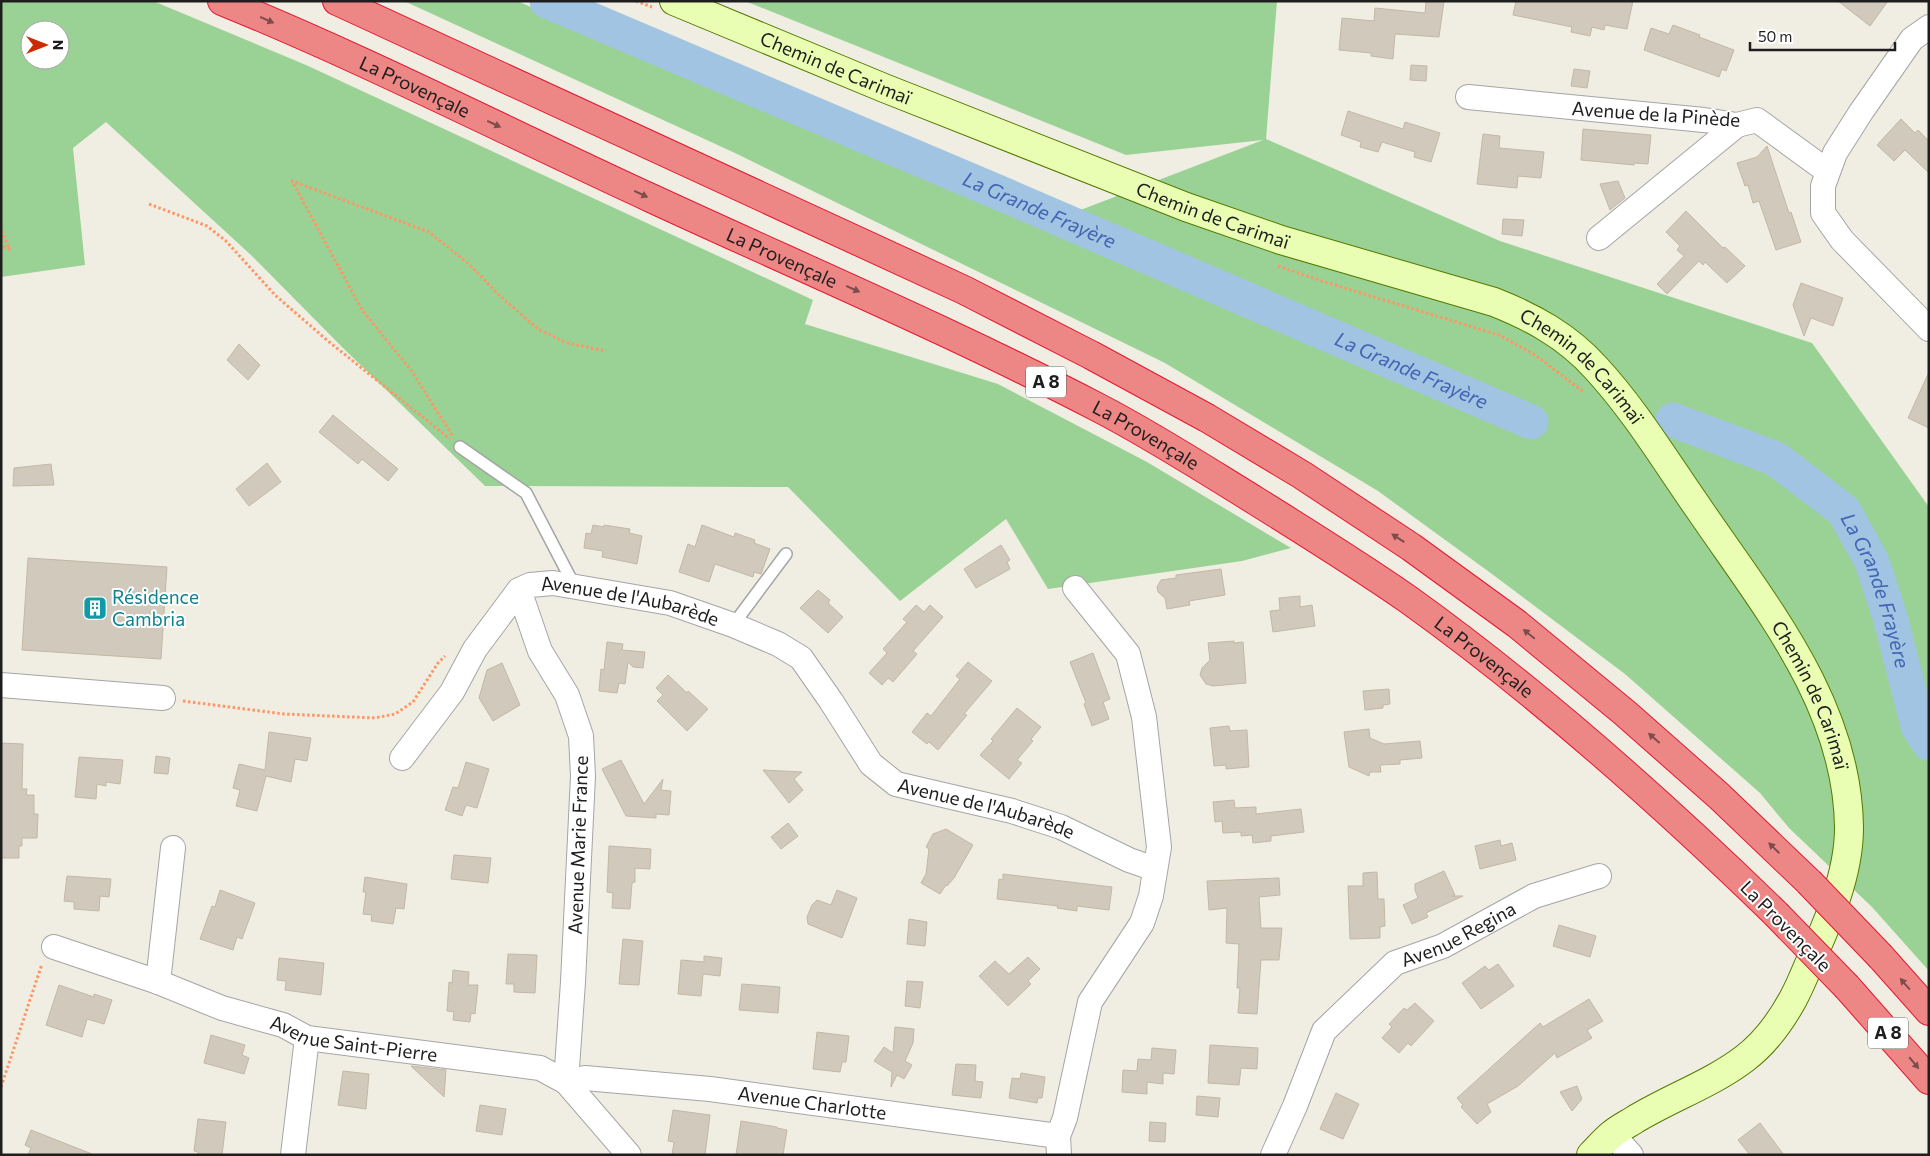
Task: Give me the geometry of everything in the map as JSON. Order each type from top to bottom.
[{"type":"highway","name":"La Provençale","points":[[222,1],[399,79],[653,199],[889,305],[1102,410],[1192,461],[1302,530],[1408,600],[1517,682],[1635,782],[1711,851],[1776,914],[1847,987],[1929,1080]]},
{"type":"highway","name":"A 8","points":[[337,1],[964,290],[1208,418],[1302,475],[1411,547],[1517,624],[1625,713],[1719,796],[1808,882],[1881,957],[1929,1011]]},
{"type":"street","name":"Chemin de Carimaï","points":[[664,5],[893,92],[1186,208],[1281,240],[1494,302],[1518,312],[1557,334],[1595,366],[1629,408],[1783,634],[1812,681],[1829,722],[1843,770],[1849,828],[1847,860],[1825,930],[1793,1000],[1773,1030],[1746,1057],[1725,1072],[1650,1110],[1612,1134],[1591,1155]]},
{"type":"street","points":[[1929,27],[1912,39],[1861,112],[1835,153],[1823,186],[1823,213],[1842,240],[1929,329]]},
{"type":"street","name":"Avenue de la Pinède","points":[[1468,97],[1704,120],[1736,125],[1757,120],[1827,171]]},
{"type":"street","points":[[1599,238],[1736,125]]},
{"type":"street","name":"Avenue de l'Aubarède","points":[[519,590],[530,585],[553,584],[670,603],[733,625],[778,644],[800,658],[831,701],[871,764],[896,784],[1012,812],[1053,825],[1155,870]]},
{"type":"street","points":[[1043,1155],[1059,1145],[1090,1002],[1142,923],[1151,896],[1159,847],[1144,717],[1128,654],[1075,588]]},
{"type":"street","points":[[402,758],[452,692],[475,649],[519,590]]},
{"type":"street","name":"Avenue Marie France","points":[[519,590],[540,651],[567,696],[581,736],[583,786],[574,982],[566,1082]]},
{"type":"street","points":[[1,685],[163,698]]},
{"type":"street","points":[[158,982],[173,848]]},
{"type":"street","name":"Avenue Regina","points":[[1273,1155],[1295,1106],[1324,1031],[1395,963],[1443,946],[1534,896],[1599,876]]},
{"type":"street","name":"Avenue Saint-Pierre","points":[[54,947],[158,982],[222,1008],[283,1025],[307,1038],[540,1068],[566,1082],[629,1155]]},
{"type":"street","points":[[293,1155],[307,1038]]},
{"type":"street","name":"Avenue Charlotte","points":[[566,1082],[585,1078],[710,1089],[1059,1145]]},
{"type":"street","points":[[1612,1134],[1631,1155]]},
{"type":"lane","points":[[460,447],[526,493],[575,587]]},
{"type":"lane","points":[[733,625],[786,554]]},
{"type":"path","points":[[636,1],[664,5]]},
{"type":"path","points":[[460,447],[411,370],[362,310],[292,181],[429,232],[470,264],[500,296],[538,329],[567,343],[606,350]]},
{"type":"path","points":[[149,204],[207,226],[226,241],[275,295],[328,341],[460,447]]},
{"type":"path","points":[[1,231],[10,249],[1,246]]},
{"type":"path","points":[[1269,262],[1325,282],[1499,334],[1535,355],[1590,396]]},
{"type":"path","points":[[163,698],[284,714],[374,718],[394,714],[413,702],[438,663],[453,649],[475,649]]},
{"type":"path","points":[[1,1087],[40,965],[54,947]]},
{"type":"green space","points":[[1,1],[153,1],[306,65],[813,300],[805,324],[998,384],[1147,462],[1291,548],[1242,561],[1048,589],[1006,519],[900,601],[788,487],[485,486],[342,347],[252,256],[106,122],[73,148],[85,265],[1,277]]},
{"type":"green space","points":[[404,1],[517,1],[1044,224],[1263,140],[1126,155],[745,1],[1277,1],[1266,139],[1500,241],[1812,343],[1929,507],[1929,971],[1872,907],[1789,828],[1760,793],[1625,674],[1378,491],[1165,363],[735,153]]},
{"type":"building","points":[[1426,1],[1444,1],[1439,37],[1395,34],[1393,59],[1371,56],[1371,53],[1339,50],[1342,18],[1374,21],[1375,8],[1425,13]]},
{"type":"building","points":[[1516,1],[1633,1],[1627,29],[1605,25],[1604,30],[1592,27],[1590,36],[1571,32],[1572,27],[1513,15]]},
{"type":"building","points":[[1838,1],[1888,1],[1870,26]]},
{"type":"building","points":[[1673,25],[1734,50],[1726,71],[1722,69],[1719,77],[1644,50],[1651,28],[1669,34]]},
{"type":"building","points":[[1411,65],[1427,66],[1426,81],[1410,80]]},
{"type":"building","points":[[1574,69],[1590,71],[1587,88],[1571,86]]},
{"type":"building","points":[[1348,111],[1403,129],[1405,122],[1440,133],[1431,162],[1414,157],[1415,152],[1382,142],[1378,152],[1360,147],[1361,142],[1341,135]]},
{"type":"building","points":[[1901,119],[1915,133],[1918,130],[1929,141],[1929,173],[1905,150],[1894,161],[1877,145]]},
{"type":"building","points":[[1583,129],[1651,135],[1648,164],[1634,163],[1634,165],[1581,160]]},
{"type":"building","points":[[1483,134],[1500,136],[1499,148],[1544,152],[1541,178],[1518,176],[1517,188],[1477,184]]},
{"type":"building","points":[[1767,146],[1789,213],[1791,212],[1801,242],[1776,250],[1759,201],[1753,203],[1748,185],[1745,186],[1737,163],[1757,157]]},
{"type":"building","points":[[1618,181],[1625,198],[1610,210],[1600,184]]},
{"type":"building","points":[[1686,211],[1723,248],[1725,247],[1745,266],[1727,283],[1705,262],[1703,265],[1699,261],[1667,294],[1657,284],[1684,256],[1677,250],[1680,246],[1666,232]]},
{"type":"building","points":[[1503,219],[1524,220],[1522,236],[1502,234]]},
{"type":"building","points":[[1801,283],[1843,298],[1833,326],[1811,318],[1804,336],[1793,305]]},
{"type":"building","points":[[239,344],[260,365],[248,380],[227,360]]},
{"type":"building","points":[[1929,372],[1929,428],[1908,418]]},
{"type":"building","points":[[333,415],[398,469],[388,481],[362,459],[358,464],[319,432]]},
{"type":"building","points":[[267,463],[281,482],[249,506],[236,489]]},
{"type":"building","points":[[51,464],[54,485],[13,486],[14,468]]},
{"type":"building","points":[[593,525],[630,529],[629,533],[642,536],[637,564],[602,557],[603,551],[584,548],[586,533],[591,534]]},
{"type":"building","points":[[702,525],[734,537],[735,533],[755,540],[754,543],[770,549],[761,574],[754,572],[753,577],[715,564],[709,582],[679,572],[688,544],[695,547]]},
{"type":"building","points":[[1001,545],[1010,560],[1007,562],[1010,569],[976,588],[964,569]]},
{"type":"building","name":"Résidence Cambria","points":[[28,558],[167,567],[161,659],[22,650]]},
{"type":"building","points":[[1221,569],[1225,595],[1189,601],[1190,605],[1167,609],[1165,598],[1158,592],[1157,587],[1161,580],[1176,578],[1176,575]]},
{"type":"building","points":[[818,590],[830,600],[828,603],[843,617],[828,633],[800,608]]},
{"type":"building","points":[[1300,596],[1300,607],[1312,605],[1315,626],[1273,632],[1270,611],[1280,610],[1279,598]]},
{"type":"building","points":[[916,605],[924,612],[930,605],[943,617],[913,651],[917,654],[893,682],[888,678],[882,685],[869,673],[887,653],[883,649],[907,622],[903,619]]},
{"type":"building","points":[[1234,641],[1234,643],[1243,642],[1246,683],[1213,686],[1206,684],[1200,675],[1202,668],[1210,660],[1208,643]]},
{"type":"building","points":[[607,642],[623,644],[622,650],[645,652],[643,668],[633,667],[628,662],[625,684],[619,683],[617,693],[599,691],[601,669],[604,670]]},
{"type":"building","points":[[1093,653],[1110,699],[1103,702],[1109,719],[1092,726],[1084,704],[1086,703],[1070,662]]},
{"type":"building","points":[[968,662],[992,681],[964,714],[967,715],[938,750],[912,732],[927,713],[931,716],[960,679],[956,676]]},
{"type":"building","points":[[502,663],[520,705],[493,721],[479,698],[487,670]]},
{"type":"building","points":[[668,675],[708,709],[687,731],[657,701],[663,695],[656,688]]},
{"type":"building","points":[[1389,689],[1390,704],[1383,705],[1383,708],[1365,710],[1363,691]]},
{"type":"building","points":[[1017,708],[1041,727],[1031,739],[1033,741],[1017,760],[1022,763],[1009,779],[980,755],[993,741],[991,739]]},
{"type":"building","points":[[1229,726],[1230,731],[1247,730],[1249,767],[1226,769],[1226,765],[1214,766],[1210,728]]},
{"type":"building","points":[[1369,729],[1370,738],[1384,744],[1420,741],[1422,758],[1400,760],[1400,764],[1380,765],[1381,772],[1370,772],[1369,776],[1349,767],[1344,732]]},
{"type":"building","points":[[269,732],[311,738],[307,761],[295,759],[291,782],[266,776],[257,811],[236,806],[240,790],[233,788],[239,764],[265,770]]},
{"type":"building","points":[[1,743],[23,744],[22,789],[27,789],[26,795],[34,795],[34,814],[38,814],[37,838],[22,838],[22,846],[19,846],[19,858],[1,858]]},
{"type":"building","points":[[156,756],[170,758],[168,774],[154,773]]},
{"type":"building","points":[[79,757],[123,760],[120,784],[106,782],[106,786],[97,784],[96,799],[75,797]]},
{"type":"building","points":[[621,760],[644,804],[663,779],[661,790],[671,791],[669,815],[656,814],[656,818],[626,816],[602,769]]},
{"type":"building","points":[[466,762],[489,769],[477,808],[466,805],[462,816],[445,810],[453,787],[458,788]]},
{"type":"building","points":[[763,770],[802,772],[794,779],[803,790],[789,803]]},
{"type":"building","points":[[1234,800],[1235,808],[1256,807],[1256,814],[1301,809],[1304,832],[1271,836],[1271,841],[1253,843],[1252,835],[1241,836],[1241,832],[1223,833],[1222,821],[1215,822],[1213,802]]},
{"type":"building","points":[[788,823],[798,836],[781,849],[771,837]]},
{"type":"building","points":[[946,829],[973,845],[954,878],[940,894],[921,883],[926,874],[929,849],[926,847],[933,834]]},
{"type":"building","points":[[1500,840],[1501,846],[1512,843],[1516,860],[1480,869],[1475,846]]},
{"type":"building","points":[[609,846],[651,849],[650,869],[635,868],[635,882],[632,883],[630,909],[612,908],[613,893],[607,892]]},
{"type":"building","points":[[454,855],[491,858],[488,883],[451,879]]},
{"type":"building","points":[[1444,871],[1455,895],[1452,896],[1463,896],[1426,913],[1428,917],[1412,924],[1403,905],[1418,898],[1415,884]]},
{"type":"building","points":[[1377,872],[1378,899],[1384,899],[1385,926],[1380,927],[1380,938],[1350,939],[1348,886],[1363,886],[1363,873]]},
{"type":"building","points":[[1003,874],[1112,887],[1109,910],[1077,906],[1077,911],[1057,908],[1058,906],[997,899],[999,879],[1003,880]]},
{"type":"building","points":[[67,876],[111,879],[109,897],[100,896],[99,911],[74,909],[74,902],[64,901]]},
{"type":"building","points":[[365,877],[407,884],[404,909],[396,908],[393,924],[371,921],[372,915],[363,914],[366,892],[363,892]]},
{"type":"building","points":[[1279,878],[1280,895],[1259,897],[1261,928],[1282,928],[1279,960],[1261,960],[1257,1014],[1238,1013],[1240,988],[1237,988],[1239,944],[1226,943],[1227,908],[1209,910],[1207,881]]},
{"type":"building","points":[[220,890],[255,903],[242,939],[237,937],[233,950],[200,939],[212,906],[215,907]]},
{"type":"building","points":[[837,890],[857,898],[842,938],[808,924],[807,917],[812,905],[817,900],[831,905]]},
{"type":"building","points":[[909,919],[927,922],[925,946],[907,944]]},
{"type":"building","points":[[1559,925],[1596,936],[1590,957],[1553,946]]},
{"type":"building","points":[[623,939],[643,941],[639,985],[619,984]]},
{"type":"building","points":[[508,954],[537,955],[535,993],[514,992],[514,984],[506,984]]},
{"type":"building","points":[[704,956],[722,958],[720,976],[703,974],[701,996],[678,994],[681,960],[704,962]]},
{"type":"building","points":[[1028,957],[1040,969],[1028,981],[1031,984],[1008,1006],[979,976],[995,961],[1009,974]]},
{"type":"building","points":[[279,958],[324,963],[321,995],[285,990],[286,981],[277,980]]},
{"type":"building","points":[[1498,964],[1514,986],[1481,1009],[1462,983],[1485,966],[1489,970]]},
{"type":"building","points":[[453,970],[469,972],[468,985],[478,985],[475,1014],[471,1013],[470,1022],[453,1020],[454,1012],[447,1011],[449,982],[452,983]]},
{"type":"building","points":[[907,981],[923,982],[920,1008],[905,1006]]},
{"type":"building","points":[[742,984],[780,987],[778,1013],[739,1010]]},
{"type":"building","points":[[59,985],[94,997],[94,994],[112,1000],[104,1024],[87,1019],[82,1037],[46,1025]]},
{"type":"building","points":[[1589,999],[1603,1021],[1587,1030],[1592,1038],[1557,1058],[1555,1053],[1518,1086],[1487,1104],[1491,1112],[1477,1124],[1461,1107],[1463,1105],[1457,1098],[1540,1023],[1543,1027]]},
{"type":"building","points":[[1415,1003],[1434,1021],[1411,1046],[1408,1043],[1399,1053],[1382,1038],[1392,1027],[1389,1024],[1404,1008],[1407,1010]]},
{"type":"building","points":[[895,1027],[914,1029],[913,1043],[905,1061],[912,1065],[904,1079],[897,1075],[891,1087],[892,1072],[874,1061],[884,1047],[893,1053]]},
{"type":"building","points":[[817,1032],[849,1036],[846,1062],[842,1062],[840,1072],[813,1069]]},
{"type":"building","points":[[211,1035],[245,1045],[242,1055],[249,1058],[244,1074],[204,1063]]},
{"type":"building","points":[[1210,1045],[1258,1048],[1257,1069],[1241,1068],[1239,1085],[1208,1083]]},
{"type":"building","points":[[1152,1048],[1176,1050],[1174,1074],[1163,1073],[1163,1084],[1147,1082],[1147,1094],[1122,1092],[1123,1070],[1137,1071],[1138,1059],[1151,1060]]},
{"type":"building","points":[[956,1064],[976,1065],[975,1081],[983,1082],[981,1098],[952,1095]]},
{"type":"building","points":[[411,1066],[446,1070],[444,1097]]},
{"type":"building","points":[[343,1071],[369,1074],[366,1109],[338,1105]]},
{"type":"building","points":[[1021,1073],[1045,1077],[1042,1098],[1038,1098],[1037,1103],[1009,1098],[1012,1078],[1020,1079]]},
{"type":"building","points":[[1577,1086],[1582,1099],[1572,1111],[1560,1092]]},
{"type":"building","points":[[1336,1093],[1359,1104],[1343,1139],[1320,1129]]},
{"type":"building","points":[[1197,1096],[1220,1098],[1218,1117],[1196,1115]]},
{"type":"building","points":[[480,1105],[506,1109],[502,1135],[476,1131]]},
{"type":"building","points":[[673,1110],[710,1115],[705,1155],[672,1155],[674,1142],[668,1141]]},
{"type":"building","points":[[198,1119],[226,1122],[222,1155],[198,1155],[198,1152],[194,1151]]},
{"type":"building","points":[[741,1121],[787,1130],[783,1155],[736,1155]]},
{"type":"building","points":[[1150,1122],[1166,1123],[1165,1142],[1149,1141]]},
{"type":"building","points":[[1760,1123],[1784,1155],[1750,1155],[1738,1140]]},
{"type":"building","points":[[31,1130],[92,1155],[28,1155],[31,1148],[25,1145]]},
{"type":"waterway","name":"La Grande Frayère","points":[[547,1],[1016,200],[1531,422]]},
{"type":"waterway","name":"La Grande Frayère","points":[[1673,420],[1776,459],[1844,511],[1872,562],[1890,617],[1918,726],[1929,743]]},
{"type":"place","name":"Résidence Cambria","points":[[95,608]]}]
